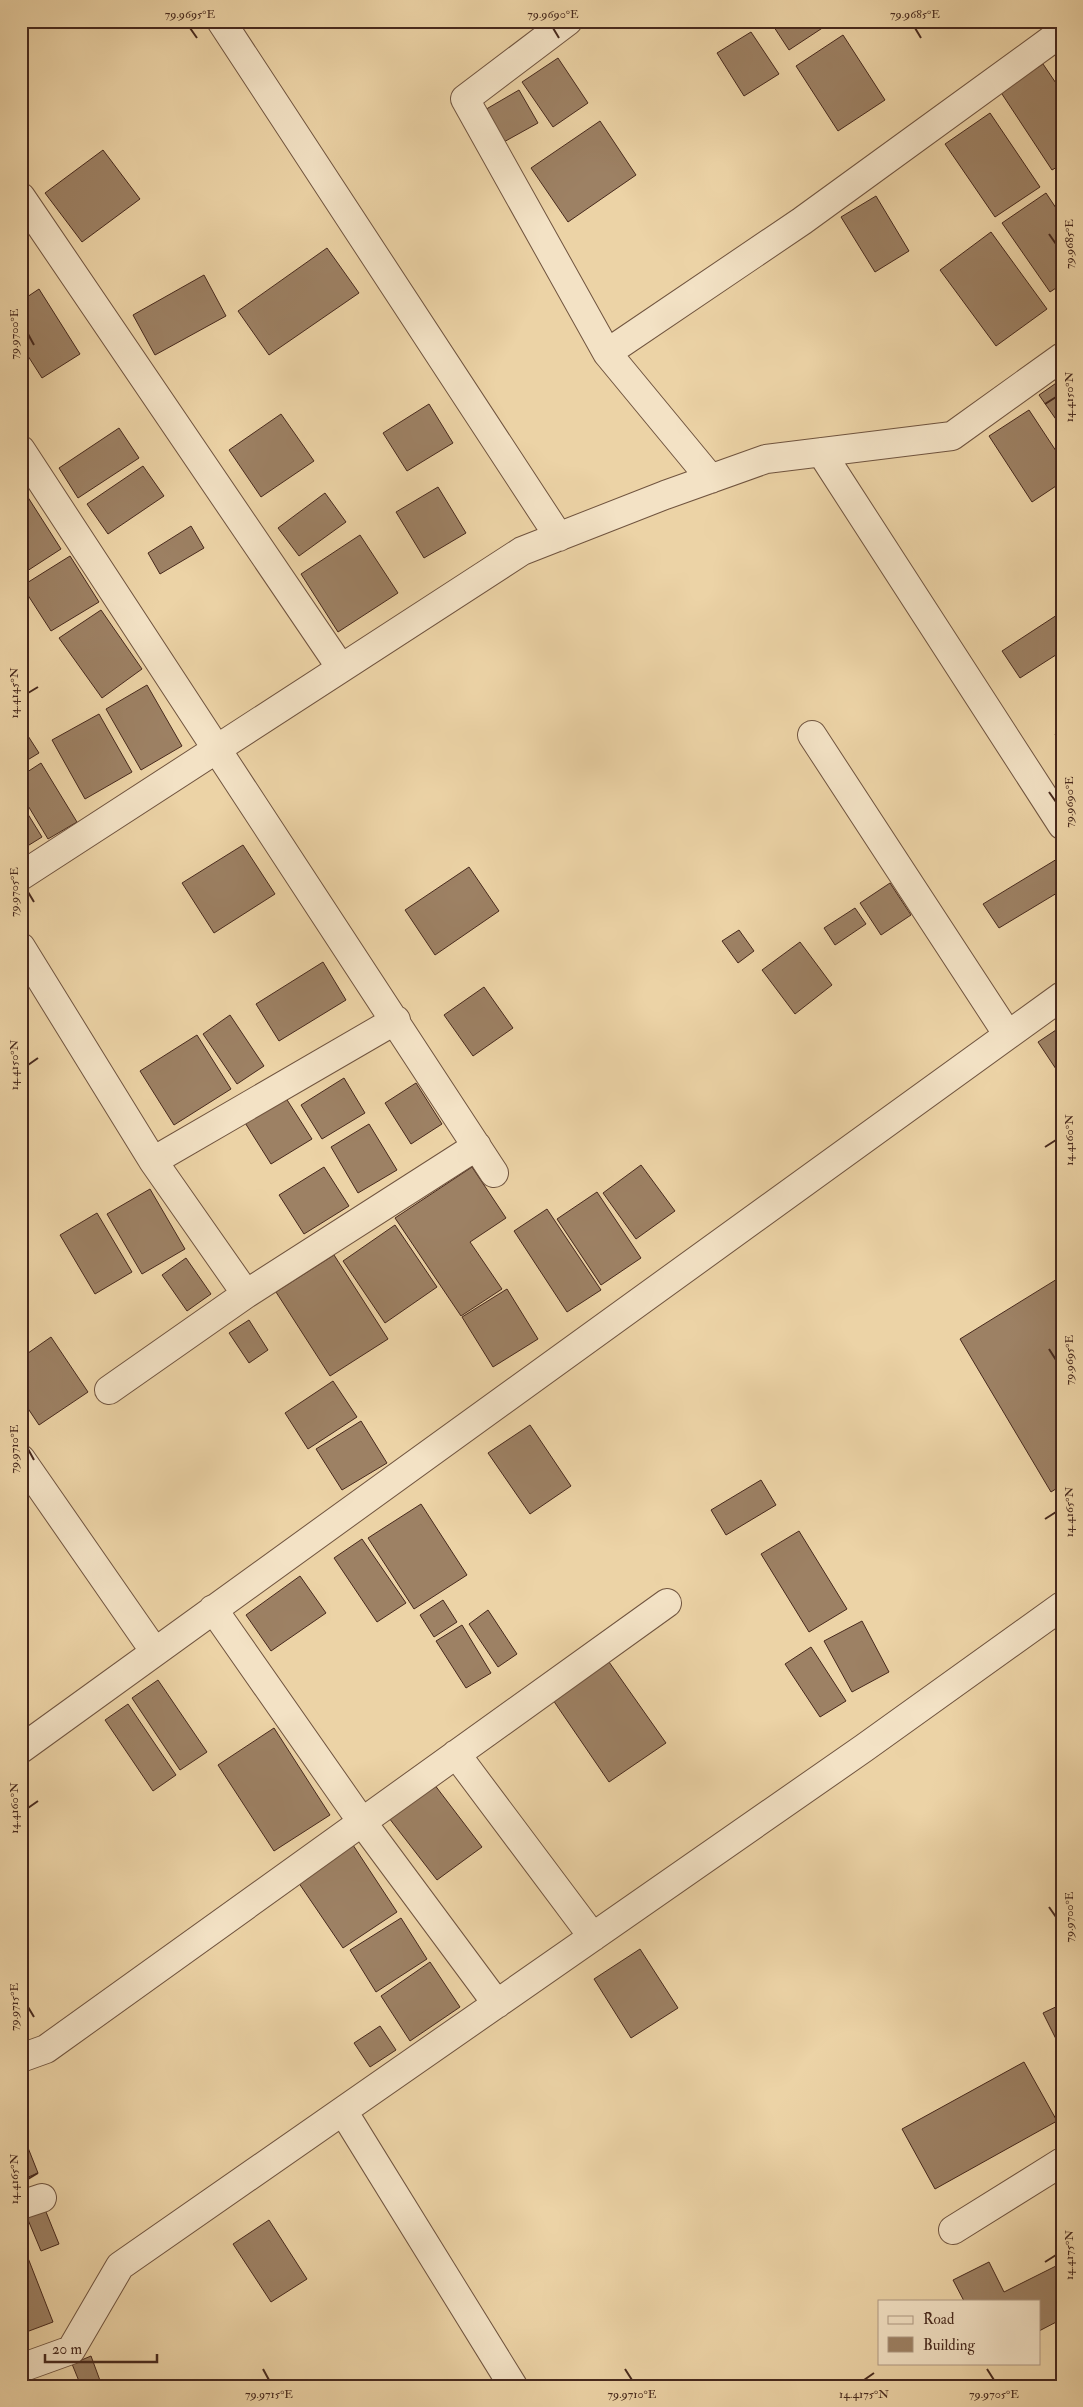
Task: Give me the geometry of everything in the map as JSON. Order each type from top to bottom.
[{"type":"street","points":[[222,21],[560,537]]},
{"type":"street","points":[[568,21],[465,99],[607,353],[711,478]]},
{"type":"street","points":[[607,353],[802,221],[1062,32]]},
{"type":"street","points":[[21,197],[341,668]]},
{"type":"street","points":[[21,876],[522,551],[711,478],[766,459],[952,436],[1062,358]]},
{"type":"street","points":[[21,450],[396,1020],[494,1173]]},
{"type":"street","points":[[821,452],[1062,825]]},
{"type":"street","points":[[812,736],[1008,1035]]},
{"type":"street","points":[[21,947],[153,1162],[246,1294]]},
{"type":"street","points":[[21,1748],[1062,996]]},
{"type":"street","points":[[153,1162],[396,1020]]},
{"type":"street","points":[[109,1390],[246,1294],[478,1146]]},
{"type":"street","points":[[21,1459],[155,1652]]},
{"type":"street","points":[[21,2058],[46,2049],[667,1603]]},
{"type":"street","points":[[21,2368],[72,2350],[120,2266],[864,1748],[1062,1606]]},
{"type":"street","points":[[213,1609],[362,1822],[497,2004]]},
{"type":"street","points":[[456,1754],[593,1937]]},
{"type":"street","points":[[343,2111],[513,2386]]},
{"type":"street","points":[[953,2230],[1062,2162]]},
{"type":"building","points":[[770,21],[829,21],[830,23],[789,50]]},
{"type":"building","points":[[751,32],[779,74],[744,96],[717,53]]},
{"type":"building","points":[[843,35],[885,100],[838,131],[796,66]]},
{"type":"building","points":[[558,58],[588,103],[553,127],[522,82]]},
{"type":"building","points":[[1043,64],[1062,92],[1062,164],[1052,170],[1000,91]]},
{"type":"building","points":[[519,90],[538,123],[502,143],[483,111]]},
{"type":"building","points":[[990,113],[1040,187],[995,217],[945,144]]},
{"type":"building","points":[[600,121],[636,175],[568,222],[531,168]]},
{"type":"building","points":[[103,150],[140,199],[82,242],[45,193]]},
{"type":"building","points":[[1046,193],[1062,217],[1062,284],[1050,292],[1002,223]]},
{"type":"building","points":[[876,196],[909,251],[875,272],[841,217]]},
{"type":"building","points":[[991,232],[1047,309],[996,346],[940,270]]},
{"type":"building","points":[[327,248],[359,293],[269,355],[238,311]]},
{"type":"building","points":[[204,275],[226,316],[155,355],[133,315]]},
{"type":"building","points":[[39,289],[80,354],[42,378],[21,345],[21,301]]},
{"type":"building","points":[[1062,379],[1062,428],[1039,395]]},
{"type":"building","points":[[429,404],[453,443],[407,471],[383,433]]},
{"type":"building","points":[[1029,410],[1062,460],[1062,482],[1032,502],[989,436]]},
{"type":"building","points":[[281,414],[314,461],[261,497],[229,450]]},
{"type":"building","points":[[119,428],[139,458],[78,498],[59,468]]},
{"type":"building","points":[[143,466],[164,496],[108,534],[87,504]]},
{"type":"building","points":[[438,487],[466,533],[424,558],[396,512]]},
{"type":"building","points":[[22,488],[61,549],[24,573],[21,569]]},
{"type":"building","points":[[325,493],[346,522],[299,556],[278,528]]},
{"type":"building","points":[[191,526],[204,548],[160,574],[148,553]]},
{"type":"building","points":[[360,535],[398,593],[338,632],[301,574]]},
{"type":"building","points":[[70,556],[99,602],[51,631],[22,586]]},
{"type":"building","points":[[101,610],[142,669],[102,698],[59,638]]},
{"type":"building","points":[[1057,615],[1062,622],[1062,651],[1020,678],[1002,651]]},
{"type":"building","points":[[147,685],[182,746],[141,770],[106,709]]},
{"type":"building","points":[[99,714],[132,772],[85,799],[52,740]]},
{"type":"building","points":[[21,725],[39,753],[21,764]]},
{"type":"building","points":[[1062,729],[1062,745],[1055,734]]},
{"type":"building","points":[[41,763],[77,822],[48,839],[21,794],[21,776]]},
{"type":"building","points":[[21,803],[42,837],[21,850]]},
{"type":"building","points":[[243,845],[275,894],[214,933],[182,883]]},
{"type":"building","points":[[1057,859],[1062,867],[1062,890],[999,928],[983,904]]},
{"type":"building","points":[[469,867],[499,911],[435,955],[405,910]]},
{"type":"building","points":[[890,883],[911,915],[881,935],[860,903]]},
{"type":"building","points":[[855,908],[866,924],[835,945],[824,928]]},
{"type":"building","points":[[739,930],[754,951],[738,963],[722,941]]},
{"type":"building","points":[[800,942],[832,985],[795,1014],[762,970]]},
{"type":"building","points":[[323,962],[346,1000],[279,1041],[256,1004]]},
{"type":"building","points":[[484,987],[513,1028],[473,1056],[444,1015]]},
{"type":"building","points":[[230,1015],[264,1066],[237,1084],[203,1034]]},
{"type":"building","points":[[1062,1026],[1062,1078],[1038,1042]]},
{"type":"building","points":[[197,1035],[231,1089],[174,1125],[140,1071]]},
{"type":"building","points":[[344,1078],[365,1113],[322,1139],[301,1105]]},
{"type":"building","points":[[416,1083],[442,1124],[411,1144],[385,1103]]},
{"type":"building","points":[[282,1092],[312,1139],[271,1164],[242,1118]]},
{"type":"building","points":[[369,1124],[397,1170],[358,1193],[331,1147]]},
{"type":"building","points":[[641,1165],[675,1211],[636,1239],[603,1193]]},
{"type":"building","points":[[324,1167],[349,1206],[304,1234],[279,1195]]},
{"type":"building","points":[[472,1167],[506,1218],[470,1242],[502,1289],[461,1316],[395,1218]]},
{"type":"building","points":[[150,1189],[185,1249],[142,1274],[107,1214]]},
{"type":"building","points":[[597,1192],[641,1258],[601,1285],[557,1219]]},
{"type":"building","points":[[547,1209],[601,1290],[567,1312],[514,1231]]},
{"type":"building","points":[[97,1213],[132,1272],[95,1294],[60,1235]]},
{"type":"building","points":[[395,1225],[437,1287],[385,1323],[343,1261]]},
{"type":"building","points":[[334,1255],[388,1339],[330,1376],[276,1292]]},
{"type":"building","points":[[186,1258],[211,1294],[187,1311],[162,1275]]},
{"type":"building","points":[[1062,1276],[1062,1365],[1059,1367],[1062,1371],[1062,1485],[1051,1492],[960,1339]]},
{"type":"building","points":[[507,1289],[538,1339],[493,1367],[462,1317]]},
{"type":"building","points":[[249,1320],[268,1350],[249,1363],[229,1333]]},
{"type":"building","points":[[51,1337],[88,1392],[39,1425],[21,1398],[21,1358]]},
{"type":"building","points":[[333,1381],[357,1417],[308,1449],[285,1413]]},
{"type":"building","points":[[361,1421],[387,1463],[342,1490],[316,1449]]},
{"type":"building","points":[[530,1425],[571,1486],[530,1514],[488,1453]]},
{"type":"building","points":[[761,1480],[776,1505],[726,1535],[711,1510]]},
{"type":"building","points":[[421,1504],[467,1575],[414,1609],[368,1538]]},
{"type":"building","points":[[799,1531],[847,1609],[809,1632],[761,1554]]},
{"type":"building","points":[[362,1539],[406,1603],[377,1622],[334,1558]]},
{"type":"building","points":[[300,1576],[326,1613],[271,1651],[246,1615]]},
{"type":"building","points":[[443,1600],[457,1622],[434,1637],[420,1615]]},
{"type":"building","points":[[488,1610],[517,1654],[498,1667],[469,1624]]},
{"type":"building","points":[[862,1621],[889,1672],[852,1692],[824,1641]]},
{"type":"building","points":[[462,1625],[491,1673],[466,1688],[436,1641]]},
{"type":"building","points":[[811,1647],[846,1701],[820,1717],[785,1664]]},
{"type":"building","points":[[609,1662],[666,1743],[609,1782],[553,1700]]},
{"type":"building","points":[[158,1680],[207,1752],[180,1770],[132,1698]]},
{"type":"building","points":[[128,1704],[176,1775],[153,1791],[105,1720]]},
{"type":"building","points":[[274,1728],[330,1815],[274,1851],[218,1765]]},
{"type":"building","points":[[434,1784],[482,1847],[437,1880],[389,1818]]},
{"type":"building","points":[[349,1839],[397,1912],[343,1948],[294,1876]]},
{"type":"building","points":[[401,1918],[427,1959],[376,1992],[350,1950]]},
{"type":"building","points":[[640,1949],[678,2008],[631,2038],[594,1979]]},
{"type":"building","points":[[430,1962],[460,2007],[410,2041],[381,1996]]},
{"type":"building","points":[[1062,2004],[1062,2051],[1043,2013]]},
{"type":"building","points":[[380,2026],[396,2050],[370,2067],[354,2043]]},
{"type":"building","points":[[1024,2062],[1057,2121],[935,2189],[902,2129]]},
{"type":"building","points":[[21,2130],[38,2173],[21,2180]]},
{"type":"building","points":[[44,2207],[59,2244],[41,2251],[26,2215]]},
{"type":"building","points":[[269,2220],[307,2279],[271,2302],[233,2244]]},
{"type":"building","points":[[28,2258],[53,2322],[21,2334],[21,2261]]},
{"type":"building","points":[[989,2262],[1004,2292],[1062,2263],[1062,2319],[1040,2330],[1040,2300],[963,2300],[953,2280]]},
{"type":"building","points":[[91,2356],[102,2386],[81,2386],[72,2364]]}]
